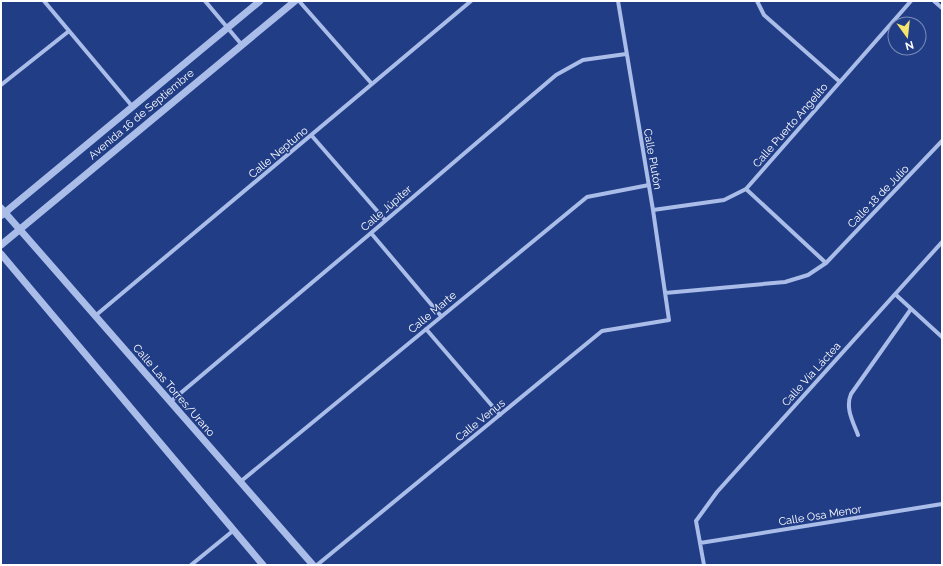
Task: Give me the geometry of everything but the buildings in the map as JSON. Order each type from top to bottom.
[{"type":"street","points":[[44,1],[132,106]]},
{"type":"street","points":[[205,1],[242,45]]},
{"type":"street","name":"Avenida 16 de Septiembre","points":[[2,212],[260,1]]},
{"type":"street","name":"Avenida 16 de Septiembre","points":[[1,245],[295,1]]},
{"type":"street","points":[[299,1],[372,84]]},
{"type":"street","name":"Calle Neptuno","points":[[95,316],[312,136],[471,1]]},
{"type":"street","name":"Calle Plutón","points":[[618,1],[670,320]]},
{"type":"street","points":[[757,1],[764,15],[840,82]]},
{"type":"street","name":"Calle Puerto Angelito","points":[[653,210],[724,200],[746,189],[911,1]]},
{"type":"street","points":[[934,1],[942,8]]},
{"type":"street","points":[[1,85],[69,31]]},
{"type":"street","name":"Calle Júpiter","points":[[170,402],[371,233],[556,74],[583,60],[626,54]]},
{"type":"street","points":[[312,136],[385,220]]},
{"type":"street","name":"Calle 18 de Julio","points":[[826,263],[942,141]]},
{"type":"street","name":"Calle Marte","points":[[240,482],[587,197],[649,185]]},
{"type":"street","points":[[665,293],[785,282],[808,275],[826,263],[746,189]]},
{"type":"street","name":"Calle Las Torres/Urano","points":[[2,212],[19,229],[313,565]]},
{"type":"street","points":[[371,233],[441,316]]},
{"type":"street","name":"Calle Vía Láctea","points":[[700,543],[696,521],[717,492],[942,242]]},
{"type":"street","points":[[1,254],[263,565]]},
{"type":"street","points":[[895,294],[942,337]]},
{"type":"street","points":[[858,435],[849,410],[848,401],[851,394],[911,309]]},
{"type":"street","name":"Calle Venus","points":[[317,565],[602,330],[670,320]]},
{"type":"street","points":[[426,329],[500,415]]},
{"type":"street","name":"Calle Osa Menor","points":[[700,543],[942,504]]},
{"type":"street","points":[[191,565],[234,529]]},
{"type":"street","points":[[700,543],[704,565]]}]
